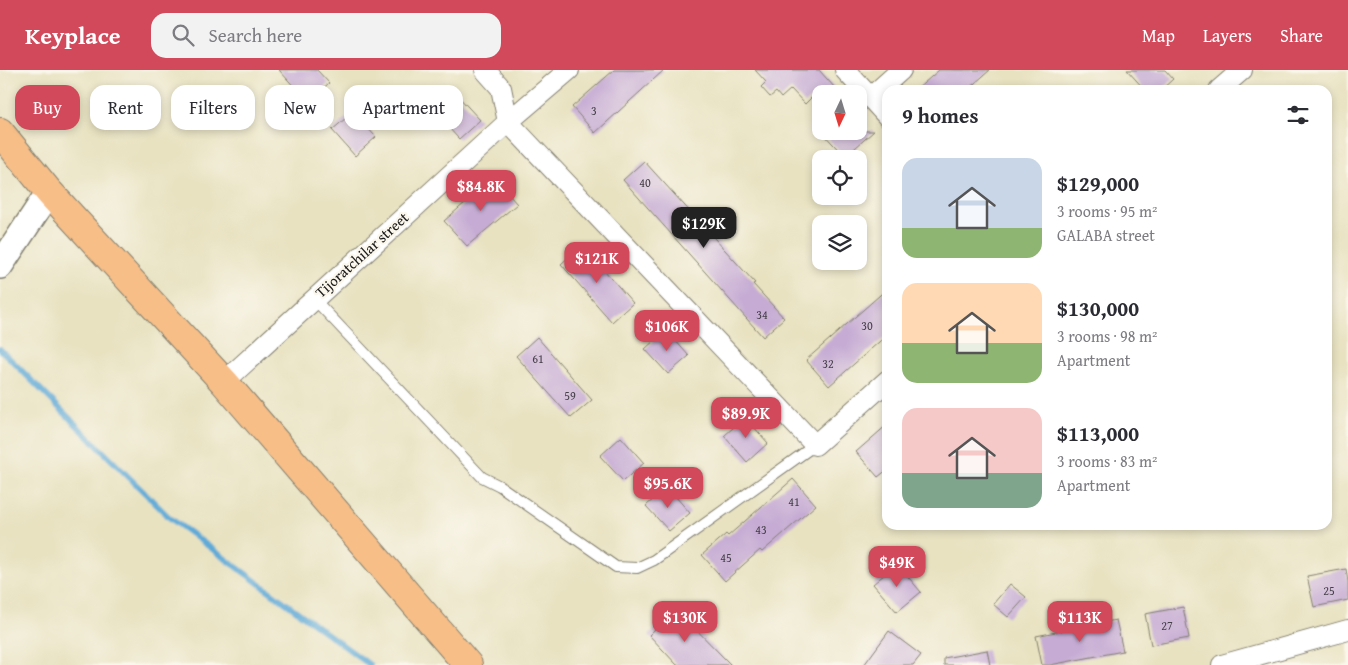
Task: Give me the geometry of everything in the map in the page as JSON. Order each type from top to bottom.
[{"type":"highway","points":[[0,132],[49,192],[224,382],[468,665]]},
{"type":"street","points":[[485,70],[501,88],[508,122],[814,445],[882,385]]},
{"type":"street","name":"Tijoratchilar street","points":[[224,382],[508,122],[569,70]]},
{"type":"street","points":[[844,70],[882,111]]},
{"type":"street","points":[[884,85],[901,70]]},
{"type":"street","points":[[1225,85],[1242,70]]},
{"type":"street","points":[[870,98],[882,87]]},
{"type":"street","points":[[0,266],[49,192]]},
{"type":"street","points":[[1222,665],[1348,630]]},
{"type":"lane","points":[[314,299],[482,477],[500,486],[616,567],[637,568],[654,560],[814,445]]},
{"type":"building","points":[[279,70],[317,70],[329,83],[327,85],[293,85]]},
{"type":"building","points":[[614,70],[664,70],[595,133],[572,107]]},
{"type":"building","points":[[755,70],[819,70],[832,85],[812,85],[812,97],[805,104],[791,89],[781,98],[776,92],[770,97],[761,87],[766,82]]},
{"type":"building","points":[[939,70],[990,70],[973,85],[922,85]]},
{"type":"building","points":[[1127,70],[1165,70],[1173,79],[1166,85],[1140,85]]},
{"type":"building","points":[[463,102],[480,120],[459,139],[451,130],[463,130]]},
{"type":"building","points":[[344,120],[344,130],[370,130],[376,137],[355,156],[332,130]]},
{"type":"building","points":[[868,131],[874,131],[868,136]]},
{"type":"building","points":[[829,140],[864,140],[853,150],[839,150]]},
{"type":"building","points":[[644,161],[755,283],[753,284],[784,318],[763,337],[623,180]]},
{"type":"building","points":[[494,178],[517,204],[467,246],[444,221]]},
{"type":"building","points":[[582,245],[633,303],[612,322],[561,264]]},
{"type":"building","points":[[882,293],[882,339],[829,386],[806,360]]},
{"type":"building","points":[[666,330],[689,356],[668,374],[645,349]]},
{"type":"building","points":[[537,337],[592,400],[571,418],[516,356]]},
{"type":"building","points":[[745,417],[768,443],[747,462],[724,436]]},
{"type":"building","points":[[882,429],[882,474],[878,477],[856,452]]},
{"type":"building","points":[[621,437],[644,463],[623,481],[600,456]]},
{"type":"building","points":[[793,479],[816,505],[725,581],[702,555],[726,534],[728,536]]},
{"type":"building","points":[[667,487],[690,513],[669,531],[646,506]]},
{"type":"building","points":[[897,564],[921,592],[897,612],[873,584]]},
{"type":"building","points":[[1346,569],[1348,600],[1314,607],[1307,576]]},
{"type":"building","points":[[1010,584],[1026,597],[1008,617],[993,604]]},
{"type":"building","points":[[1183,607],[1189,638],[1151,645],[1145,614]]},
{"type":"building","points":[[676,609],[731,665],[677,665],[649,635]]},
{"type":"building","points":[[1116,620],[1123,651],[1042,665],[1036,636]]},
{"type":"building","points":[[889,631],[921,655],[913,665],[864,665]]},
{"type":"building","points":[[987,650],[990,665],[944,665],[944,658]]},
{"type":"waterway","points":[[0,349],[170,518],[370,665]]}]
